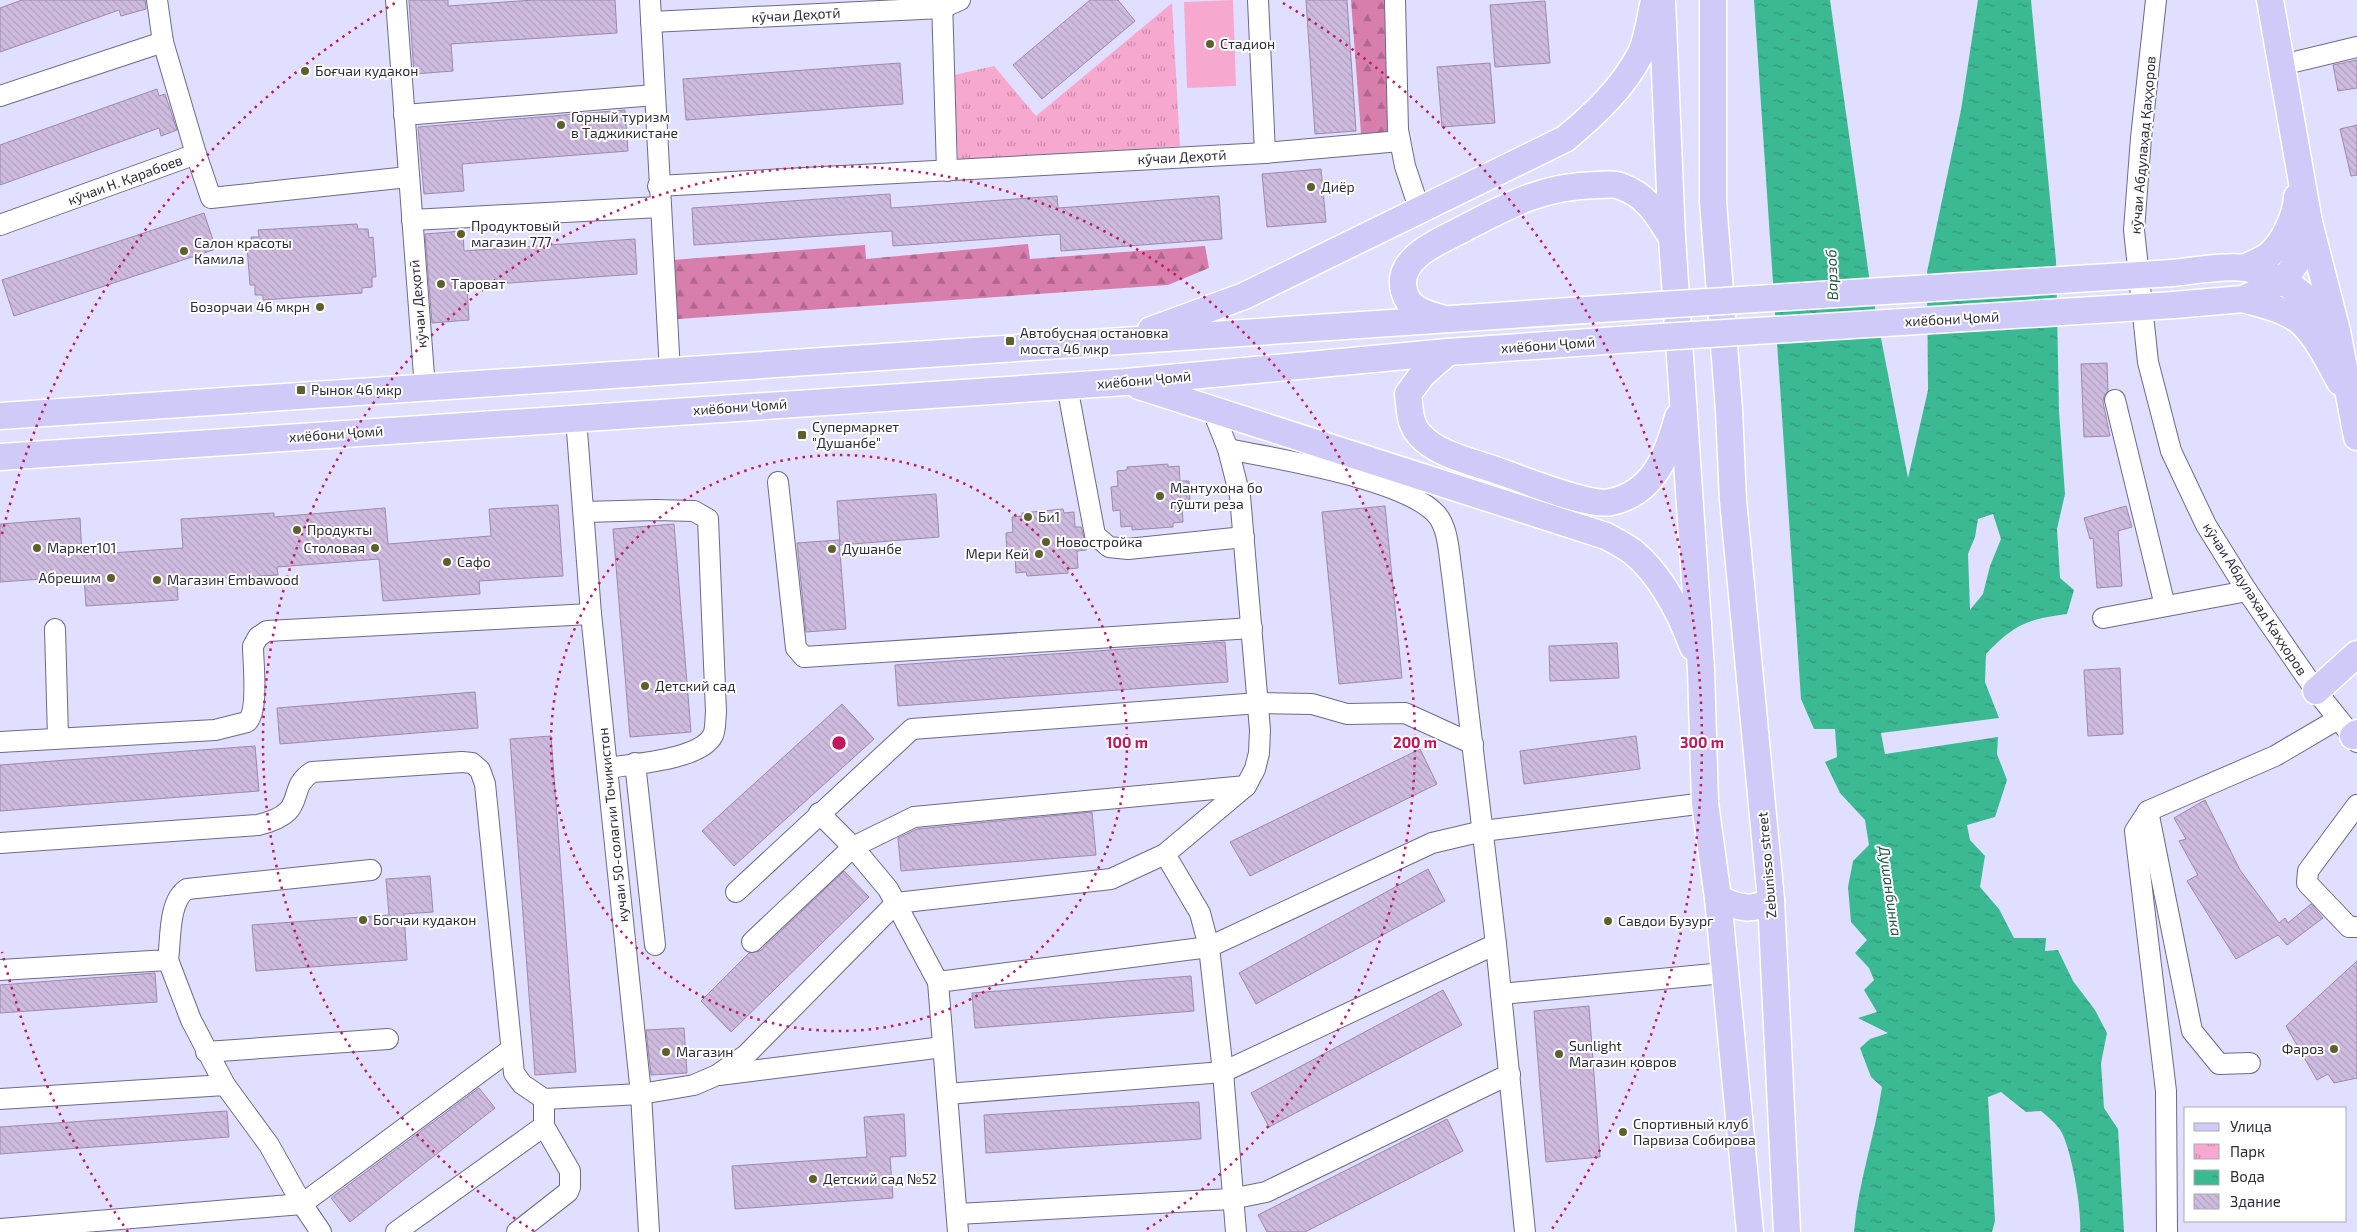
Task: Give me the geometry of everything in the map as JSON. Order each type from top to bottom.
[{"type":"main road","points":[[1123,341],[1244,296],[1565,139],[1602,108],[1628,73],[1641,51],[1655,0]]},
{"type":"main road","points":[[1662,0],[1672,238],[1701,669],[1705,803],[1718,898],[1750,1232]]},
{"type":"main road","name":"Zebunisso street","points":[[1713,0],[1713,201],[1729,410],[1732,500],[1771,900],[1787,1232]]},
{"type":"main road","points":[[2270,0],[2309,222],[2337,331],[2354,425]]},
{"type":"main road","points":[[2244,268],[2269,255],[2288,231],[2296,204],[2295,149]]},
{"type":"main road","points":[[1444,319],[1417,311],[1406,300],[1402,283],[1406,267],[1424,250],[1516,201],[1557,188],[1617,185],[1634,191],[1650,203],[1672,238]]},
{"type":"main road","points":[[2284,280],[2298,260],[2309,222]]},
{"type":"main road","points":[[0,414],[198,404],[1444,319],[2244,268],[2284,280],[2320,309],[2337,331]]},
{"type":"main road","name":"хиёбони Ҷомӣ","points":[[0,457],[1126,382],[1448,352],[1661,336],[2174,305],[2242,299],[2284,280]]},
{"type":"main road","points":[[2242,299],[2278,310],[2303,324],[2326,356],[2346,394],[2354,425]]},
{"type":"main road","points":[[1448,352],[1422,375],[1408,394],[1411,419],[1418,434],[1440,450],[1577,498],[1610,502],[1632,494],[1653,477],[1670,449],[1683,396]]},
{"type":"main road","points":[[1126,382],[1606,536],[1632,552],[1658,578],[1686,628],[1701,669]]},
{"type":"main road","points":[[198,404],[201,443]]},
{"type":"main road","points":[[107,409],[109,450]]},
{"type":"main road","points":[[2316,691],[2357,654]]},
{"type":"main road","points":[[1718,898],[1733,906],[1747,908],[1761,906],[1771,900]]},
{"type":"street","name":"кӯчаи Н. Қарабоев","points":[[0,225],[196,154],[163,42],[157,0]]},
{"type":"street","name":"кӯчаи Деҳотӣ","points":[[396,0],[425,389]]},
{"type":"street","points":[[650,0],[658,186],[670,372]]},
{"type":"street","points":[[1258,0],[1265,153]]},
{"type":"street","points":[[1395,0],[1400,141],[1405,166],[1420,210]]},
{"type":"street","name":"кӯчаи Абдулаҳад Қаҳҳоров","points":[[2156,0],[2141,138],[2134,230],[2148,362],[2171,451],[2206,526],[2247,591],[2316,691],[2351,732]]},
{"type":"street","name":"кӯчаи Деҳотӣ","points":[[650,22],[948,3],[947,171]]},
{"type":"street","points":[[0,96],[163,42]]},
{"type":"street","points":[[2282,65],[2357,47]]},
{"type":"street","points":[[404,115],[655,95]]},
{"type":"street","name":"кӯчаи Деҳотӣ","points":[[658,186],[1265,153],[1400,141]]},
{"type":"street","points":[[196,154],[211,198],[408,177]]},
{"type":"street","points":[[412,220],[660,207]]},
{"type":"street","points":[[1067,386],[1095,535],[1109,547],[1128,549],[1244,537]]},
{"type":"street","points":[[2116,400],[2165,606]]},
{"type":"street","points":[[0,843],[258,825],[276,821],[287,814],[293,806],[301,781],[312,772],[445,761],[472,763],[480,770],[485,784],[503,945],[510,1050],[514,1073],[522,1084],[544,1099],[641,1094],[694,1085],[717,1075],[746,1055],[896,903],[1111,879],[1165,854],[1246,786],[1255,769],[1259,753],[1259,703],[1240,496],[1228,449],[1212,409]]},
{"type":"street","name":"кучаи 50-солагии Точикистон","points":[[576,418],[591,614],[641,1094],[650,1232]]},
{"type":"street","points":[[1228,449],[1301,464],[1387,486],[1418,500],[1438,516],[1445,534],[1452,574],[1496,944],[1525,1232]]},
{"type":"street","points":[[778,482],[796,648],[804,657],[1252,628]]},
{"type":"street","points":[[584,512],[694,511],[708,519],[716,712],[713,736],[694,752],[607,768]]},
{"type":"street","points":[[2102,618],[2247,591]]},
{"type":"street","points":[[0,742],[215,730],[247,722],[251,718],[254,707],[253,646],[258,637],[267,631],[591,614]]},
{"type":"street","points":[[55,629],[58,738]]},
{"type":"street","points":[[736,892],[819,813],[912,729],[1259,703],[1312,704],[1347,714],[1405,713],[1473,744]]},
{"type":"street","points":[[2167,1232],[2166,1091],[2135,831],[2148,811],[2276,756],[2351,732]]},
{"type":"street","points":[[635,763],[656,944]]},
{"type":"street","points":[[752,942],[853,847],[902,821],[914,817],[1246,786]]},
{"type":"street","points":[[938,982],[1209,947],[1432,844],[1483,831],[1705,803]]},
{"type":"street","points":[[2357,805],[2308,871],[2307,883],[2349,927],[2357,927]]},
{"type":"street","points":[[2148,811],[2192,1031],[2219,1064],[2250,1063]]},
{"type":"street","points":[[819,813],[853,847],[888,889],[938,982],[958,1223],[1232,1198],[1266,1192],[1510,1074]]},
{"type":"street","points":[[1165,854],[1200,913],[1209,947],[1223,1072],[1236,1232]]},
{"type":"street","points":[[321,1232],[302,1204],[269,1145],[225,1085],[190,1020],[168,960],[174,907],[181,895],[188,889],[371,870]]},
{"type":"street","points":[[948,1094],[1223,1072],[1496,944]]},
{"type":"street","points":[[0,970],[168,960]]},
{"type":"street","points":[[1501,994],[1724,973]]},
{"type":"street","points":[[206,1052],[388,1039]]},
{"type":"street","points":[[717,1075],[943,1047]]},
{"type":"street","points":[[0,1230],[302,1204],[510,1050]]},
{"type":"street","points":[[0,1099],[225,1085]]},
{"type":"street","points":[[518,1232],[568,1192],[570,1187],[570,1171],[544,1126],[544,1099]]},
{"type":"street","points":[[396,1232],[544,1126]]},
{"type":"green space","name":"Стадион","points":[[1233,0],[1236,86],[1187,88],[1184,2]]},
{"type":"green space","points":[[1351,0],[1384,0],[1391,131],[1361,134]]},
{"type":"green space","points":[[1172,3],[1180,146],[958,163],[954,75],[994,66],[1036,116]]},
{"type":"green space","points":[[1028,244],[1030,259],[1205,246],[1209,268],[1168,285],[678,319],[673,260],[865,245],[866,259]]},
{"type":"water","points":[[1754,0],[1830,0],[1869,276],[1908,478],[1928,390],[1927,272],[1961,110],[1978,0],[2031,0],[2056,261],[2059,411],[2065,494],[2057,529],[2060,578],[2074,590],[2067,614],[2041,618],[2022,625],[2005,636],[1986,654],[1985,682],[1999,718],[1881,733],[1885,754],[1998,737],[1997,754],[2007,780],[1995,817],[1967,825],[1970,840],[1985,856],[1980,887],[1999,909],[2014,938],[2046,938],[2045,951],[2058,950],[2073,981],[2095,1010],[2107,1033],[2101,1063],[2104,1108],[2118,1129],[2124,1232],[2080,1232],[2076,1182],[2062,1133],[2041,1111],[2026,1112],[2001,1092],[1988,1097],[1995,1221],[1992,1232],[1854,1232],[1859,1196],[1882,1087],[1871,1077],[1860,1048],[1870,1039],[1888,1033],[1858,1018],[1877,1012],[1864,990],[1874,980],[1869,968],[1855,953],[1867,940],[1851,922],[1848,887],[1853,861],[1869,845],[1865,820],[1840,793],[1825,762],[1837,757],[1835,729],[1814,729],[1801,699]],"holes":[[[1993,514],[2001,539],[1990,566],[1983,594],[1970,610],[1968,554],[1975,537],[1978,519]]]},
{"type":"building","points":[[22,0],[145,0],[146,9],[121,16],[119,10],[0,52],[0,8]]},
{"type":"building","points":[[409,0],[448,0],[448,6],[534,0],[615,0],[617,33],[451,44],[453,71],[414,74]]},
{"type":"building","points":[[1090,0],[1118,0],[1135,21],[1042,99],[1013,65]]},
{"type":"building","points":[[1306,0],[1347,0],[1356,131],[1315,134]]},
{"type":"building","points":[[1545,1],[1550,63],[1495,67],[1490,5]]},
{"type":"building","points":[[2357,60],[2357,88],[2338,91],[2333,65]]},
{"type":"building","points":[[900,63],[903,104],[686,120],[683,79]]},
{"type":"building","points":[[1490,63],[1495,123],[1442,127],[1437,67]]},
{"type":"building","points":[[157,89],[159,96],[165,94],[177,130],[161,136],[159,128],[0,185],[0,145]]},
{"type":"building","points":[[625,110],[628,151],[462,164],[464,191],[424,194],[418,127]]},
{"type":"building","points":[[2357,125],[2357,175],[2351,176],[2340,129]]},
{"type":"building","points":[[1321,169],[1326,222],[1267,227],[1262,174]]},
{"type":"building","points":[[890,194],[891,208],[1057,196],[1058,208],[1219,196],[1222,239],[1061,251],[1060,234],[893,246],[892,231],[694,245],[692,208]]},
{"type":"building","points":[[204,213],[216,249],[14,316],[2,280]]},
{"type":"building","points":[[357,224],[358,229],[368,229],[369,238],[373,237],[376,277],[372,277],[372,287],[362,288],[362,293],[263,300],[263,295],[255,295],[255,285],[250,285],[247,246],[252,245],[251,237],[259,237],[258,230]]},
{"type":"building","points":[[463,231],[464,251],[635,239],[637,274],[467,286],[469,320],[432,323],[425,234]]},
{"type":"building","points":[[2107,363],[2108,391],[2104,396],[2103,402],[2110,436],[2084,437],[2081,364]]},
{"type":"building","points":[[1168,464],[1168,467],[1179,466],[1180,481],[1189,481],[1190,504],[1182,505],[1183,522],[1173,523],[1173,527],[1132,530],[1132,526],[1121,527],[1120,510],[1113,511],[1111,487],[1118,486],[1117,471],[1127,470],[1127,467]]},
{"type":"building","points":[[936,494],[939,537],[840,545],[837,501]]},
{"type":"building","points":[[558,505],[563,576],[479,581],[480,594],[383,601],[379,559],[277,567],[278,575],[177,581],[178,600],[86,606],[84,576],[0,582],[0,524],[80,518],[82,555],[183,548],[181,519],[274,513],[274,517],[385,508],[388,544],[491,536],[489,509]]},
{"type":"building","points":[[1385,506],[1402,678],[1339,684],[1322,512]]},
{"type":"building","points":[[2126,506],[2132,527],[2118,531],[2122,586],[2097,588],[2093,538],[2090,539],[2084,518]]},
{"type":"building","name":"Новостройка","points":[[1063,509],[1064,513],[1074,512],[1075,527],[1081,527],[1085,540],[1086,550],[1077,551],[1078,568],[1068,569],[1068,573],[1027,576],[1026,572],[1016,573],[1015,556],[1007,556],[1006,533],[1013,532],[1012,517],[1022,516],[1022,513]]},
{"type":"building","points":[[674,524],[691,732],[630,737],[613,529]]},
{"type":"building","points":[[839,540],[846,629],[806,632],[797,543]]},
{"type":"building","points":[[1225,642],[1228,682],[898,706],[895,665]]},
{"type":"building","points":[[1617,643],[1619,678],[1550,681],[1549,646]]},
{"type":"building","points":[[2120,668],[2123,734],[2088,736],[2084,670]]},
{"type":"building","points":[[475,692],[478,728],[280,744],[277,708]]},
{"type":"building","points":[[842,704],[874,739],[734,866],[702,831]]},
{"type":"building","points":[[551,736],[576,1072],[535,1075],[510,739]]},
{"type":"building","points":[[1636,736],[1640,769],[1524,784],[1520,751]]},
{"type":"building","points":[[255,746],[259,791],[0,811],[0,765]]},
{"type":"building","points":[[1420,749],[1437,784],[1250,876],[1230,842]]},
{"type":"building","points":[[2205,800],[2240,870],[2279,923],[2285,918],[2288,923],[2311,904],[2323,918],[2287,945],[2278,935],[2236,959],[2187,881],[2198,875],[2179,841],[2186,839],[2174,818]]},
{"type":"building","points":[[1092,812],[1096,855],[901,871],[898,838],[917,829]]},
{"type":"building","points":[[1428,869],[1445,901],[1256,1004],[1239,973]]},
{"type":"building","points":[[844,871],[869,897],[731,1032],[701,1001],[749,953],[760,951]]},
{"type":"building","name":"Богчаи кудакон","points":[[430,876],[433,912],[404,914],[407,960],[256,971],[252,925],[389,915],[386,879]]},
{"type":"building","name":"Фароз","points":[[2357,961],[2357,1078],[2334,1083],[2328,1074],[2317,1080],[2286,1026]]},
{"type":"building","points":[[155,973],[157,1002],[0,1013],[0,985]]},
{"type":"building","points":[[1191,976],[1194,1011],[975,1028],[972,993]]},
{"type":"building","points":[[1443,990],[1462,1025],[1269,1127],[1251,1093]]},
{"type":"building","points":[[1589,1006],[1600,1157],[1546,1162],[1534,1011]]},
{"type":"building","name":"Магазин","points":[[684,1028],[687,1073],[651,1075],[646,1030]]},
{"type":"building","points":[[479,1088],[495,1108],[350,1222],[331,1198]]},
{"type":"building","points":[[1199,1102],[1201,1139],[986,1153],[984,1115]]},
{"type":"building","points":[[227,1111],[229,1137],[0,1154],[0,1127]]},
{"type":"building","points":[[904,1114],[906,1156],[890,1157],[893,1198],[735,1209],[732,1166],[867,1157],[864,1117]]},
{"type":"building","points":[[1447,1119],[1463,1151],[1305,1232],[1267,1232],[1258,1215]]},
{"type":"place","name":"Стадион","points":[[1210,44]]},
{"type":"place","name":"Боғчаи кудакон","points":[[305,71]]},
{"type":"place","name":"Горный туризм в Таджикистане","points":[[561,125]]},
{"type":"place","name":"Диёр","points":[[1311,187]]},
{"type":"place","name":"Продуктовый магазин 777","points":[[461,234]]},
{"type":"place","name":"Салон красоты Камила","points":[[184,251]]},
{"type":"place","name":"Тароват","points":[[441,284]]},
{"type":"place","name":"Бозорчаи 46 мкрн","points":[[320,307]]},
{"type":"place","name":"Автобусная остановка моста 46 мкр","points":[[1010,341]]},
{"type":"place","name":"Рынок 46 мкр","points":[[301,390]]},
{"type":"place","name":"Супермаркет \"Душанбе\"","points":[[802,435]]},
{"type":"place","name":"Мантухона бо гӯшти реза","points":[[1160,496]]},
{"type":"place","name":"Би1","points":[[1028,517]]},
{"type":"place","name":"Продукты","points":[[297,530]]},
{"type":"place","name":"Новостройка","points":[[1046,542]]},
{"type":"place","name":"Маркет101","points":[[37,548]]},
{"type":"place","name":"Столовая","points":[[375,548]]},
{"type":"place","name":"Душанбе","points":[[832,549]]},
{"type":"place","name":"Мери Кей","points":[[1039,554]]},
{"type":"place","name":"Сафо","points":[[447,562]]},
{"type":"place","name":"Абрешим","points":[[111,578]]},
{"type":"place","name":"Магазин Embawood","points":[[157,580]]},
{"type":"place","name":"Детский сад","points":[[645,686]]},
{"type":"place","name":"Богчаи кудакон","points":[[363,920]]},
{"type":"place","name":"Савдои Бузург","points":[[1608,921]]},
{"type":"place","name":"Фароз","points":[[2334,1049]]},
{"type":"place","name":"Магазин","points":[[666,1052]]},
{"type":"place","name":"Sunlight Магазин ковров","points":[[1559,1054]]},
{"type":"place","name":"Спортивный клуб Парвиза Собирова","points":[[1623,1132]]},
{"type":"place","name":"Детский сад №52","points":[[813,1179]]},
{"type":"water label","name":"Варзоб","points":[[1832,275]]},
{"type":"water label","name":"Душанбинка","points":[[1890,891]]}]
